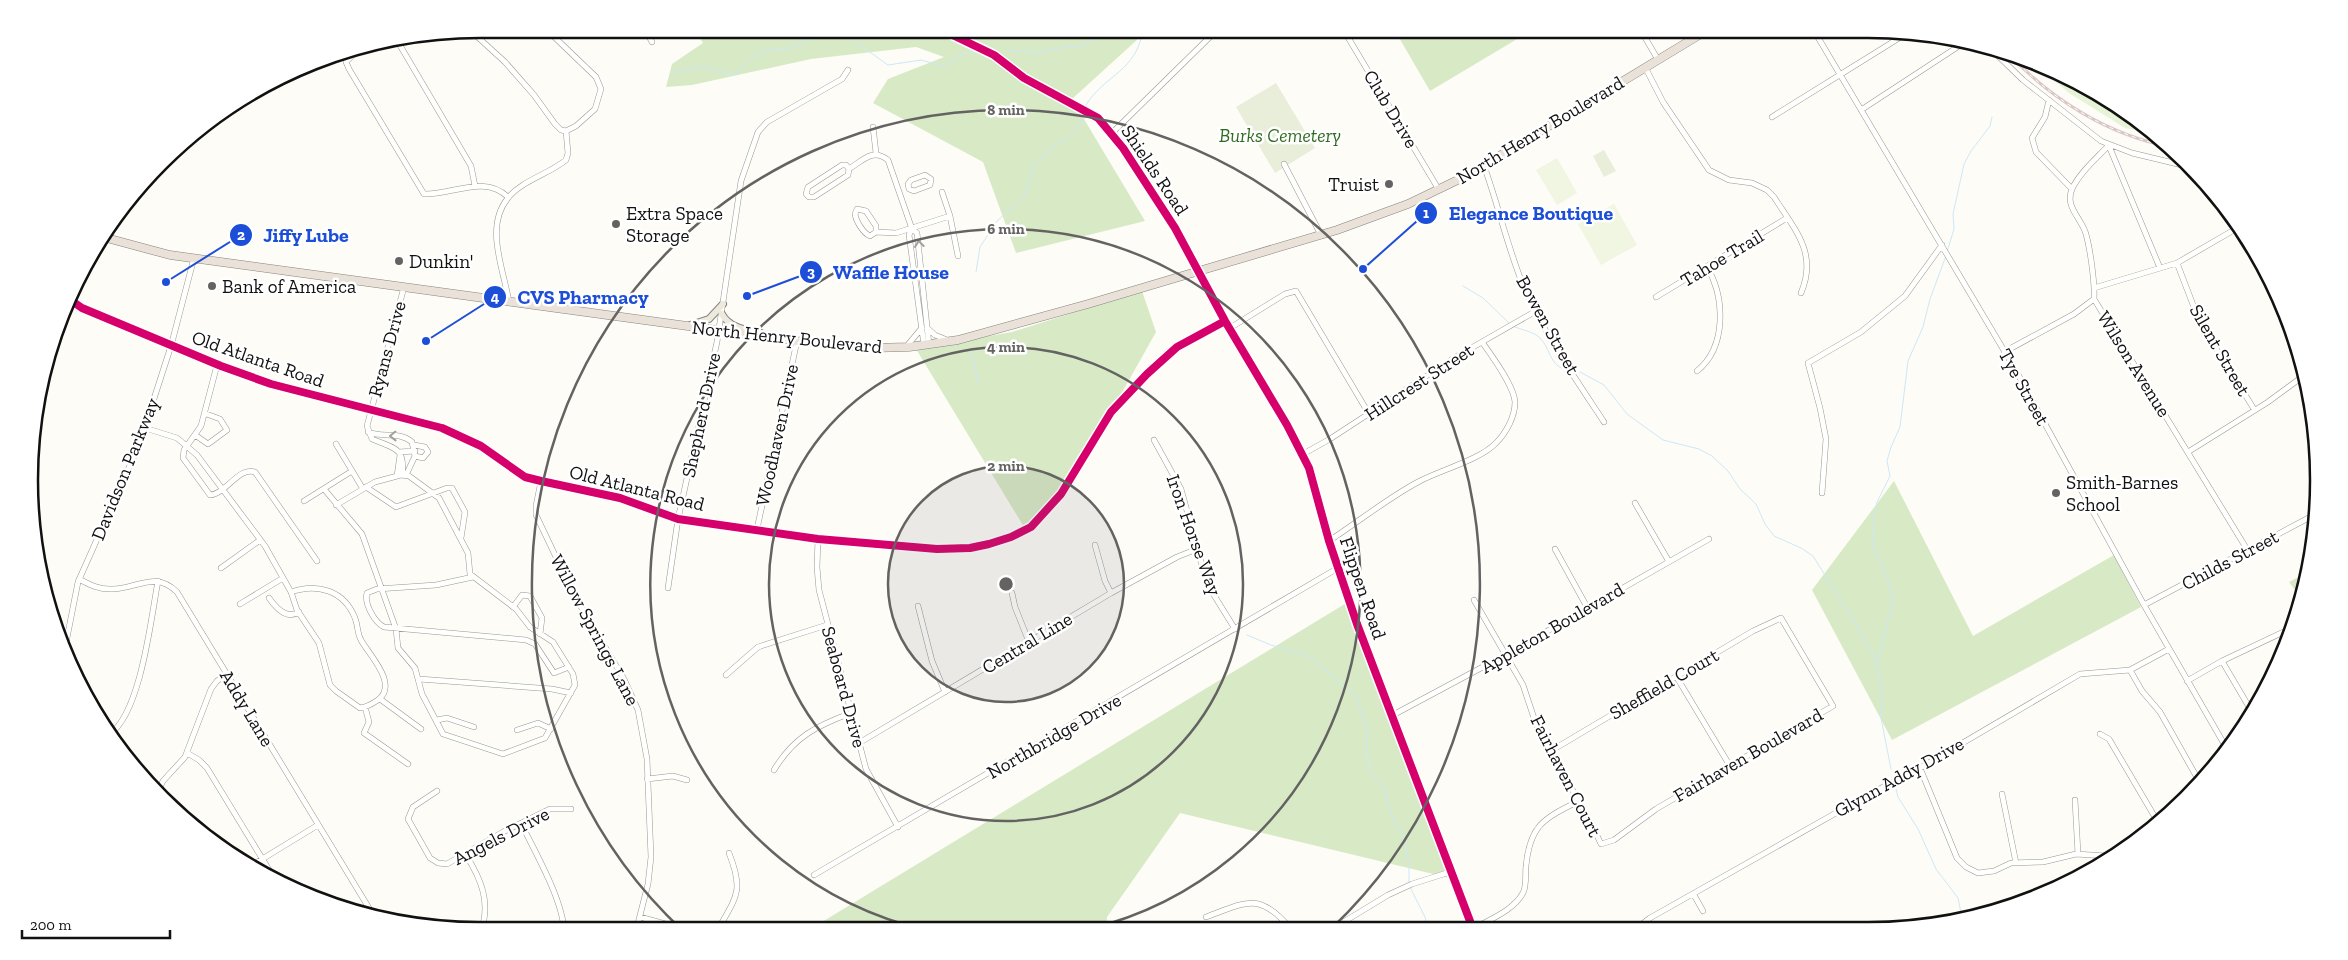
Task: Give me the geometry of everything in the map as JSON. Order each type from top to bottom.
[{"type":"highway","name":"North Henry Boulevard","points":[[109,239],[150,251],[194,258],[719,331],[837,346],[905,347],[926,345],[950,341],[1088,304],[1320,235],[1385,213],[1439,190],[1484,166],[1693,38]]},
{"type":"main road","points":[[686,326],[709,319],[723,304]]},
{"type":"main road","points":[[722,314],[730,324],[779,338]]},
{"type":"street","points":[[479,38],[505,62],[534,95],[555,124],[561,130],[566,131],[576,126],[595,109],[601,89],[596,76],[556,38]]},
{"type":"street","points":[[650,38],[652,42]]},
{"type":"street","name":"Shields Road","points":[[959,38],[994,55],[1024,78],[1098,118],[1175,228],[1200,270]]},
{"type":"street","points":[[1111,134],[1209,38]]},
{"type":"street","name":"Club Drive","points":[[1348,38],[1439,190]]},
{"type":"street","points":[[1646,38],[1658,58]]},
{"type":"street","name":"Tye Street","points":[[1818,38],[2004,352],[2168,649],[2223,743]]},
{"type":"street","points":[[1772,117],[1899,38]]},
{"type":"street","points":[[400,45],[471,166],[475,186]]},
{"type":"street","points":[[1861,110],[1958,47]]},
{"type":"street","points":[[351,57],[346,62],[349,69],[424,194],[434,194],[475,186],[494,186],[508,197]]},
{"type":"street","points":[[2000,58],[2023,80],[2109,145],[2176,162]]},
{"type":"street","points":[[1645,67],[1663,102],[1709,170],[1729,180],[1752,184],[1767,190],[1787,218],[1808,257],[1807,278],[1801,293]]},
{"type":"street","name":"Shepherd Drive","points":[[668,588],[678,519],[719,331],[741,182],[758,132],[767,122],[842,79],[848,70]]},
{"type":"street","points":[[2049,100],[2045,117],[2032,138],[2032,145],[2036,152],[2072,189],[2079,178],[2109,145]]},
{"type":"street","points":[[873,127],[876,153]]},
{"type":"street","points":[[509,302],[500,264],[497,225],[508,197],[566,160],[568,153],[566,131]]},
{"type":"street","points":[[2109,145],[2160,268]]},
{"type":"street","points":[[849,169],[846,165],[842,165],[807,188],[806,195],[812,197],[826,189],[848,174],[849,169],[876,153]]},
{"type":"street","points":[[876,153],[889,161],[912,228],[917,233],[926,345]]},
{"type":"street","points":[[1284,164],[1320,235]]},
{"type":"street","name":"Bowen Street","points":[[1484,166],[1512,255],[1536,311],[1604,422]]},
{"type":"street","points":[[820,179],[826,189]]},
{"type":"street","points":[[900,191],[908,187]]},
{"type":"street","name":"Wilson Avenue","points":[[2072,189],[2071,206],[2085,231],[2094,299],[2248,551]]},
{"type":"street","points":[[942,192],[950,216],[958,256]]},
{"type":"street","points":[[857,210],[866,210],[876,227],[876,232],[872,236],[866,234],[855,217],[857,210]]},
{"type":"street","points":[[876,232],[889,234],[950,216]]},
{"type":"street","name":"Tahoe Trail","points":[[1656,297],[1787,218]]},
{"type":"street","points":[[912,228],[909,235],[924,325],[935,335],[950,341]]},
{"type":"street","points":[[2094,288],[2177,263],[2233,230]]},
{"type":"street","points":[[1822,493],[1826,439],[1808,363],[1860,332],[1894,306],[1905,296],[1942,245]]},
{"type":"street","name":"Davidson Parkway","points":[[67,638],[79,579],[145,428],[171,346],[194,258]]},
{"type":"street","name":"Silent Street","points":[[2177,263],[2200,323],[2254,409]]},
{"type":"street","points":[[1697,371],[1714,350],[1720,332],[1717,292],[1707,267]]},
{"type":"street","name":"Flippen Road","points":[[1200,270],[1225,321],[1303,454],[1318,493],[1329,541],[1357,624],[1470,922]]},
{"type":"street","name":"Ryans Drive","points":[[368,432],[367,426],[370,411],[404,287]]},
{"type":"street","points":[[1230,328],[1285,294],[1296,292],[1369,414]]},
{"type":"street","points":[[2004,352],[2074,314],[2094,299]]},
{"type":"street","name":"Old Atlanta Road","points":[[75,303],[82,308],[171,346],[270,384],[370,411],[417,420],[462,436],[481,446],[525,477],[620,498],[678,519],[818,539],[908,548],[970,548],[1001,541],[1022,532],[1040,519],[1060,494],[1111,412],[1146,374],[1177,347],[1225,321]]},
{"type":"street","name":"Hillcrest Street","points":[[1303,454],[1482,342],[1536,311]]},
{"type":"street","points":[[905,347],[924,325]]},
{"type":"street","name":"Woodhaven Drive","points":[[757,529],[797,341]]},
{"type":"street","points":[[1329,541],[1417,482],[1479,454],[1495,444],[1504,434],[1512,418],[1515,401],[1509,386],[1482,342]]},
{"type":"street","points":[[217,365],[204,413],[196,434],[187,446],[183,458],[209,494],[215,494],[246,472],[255,472],[317,561]]},
{"type":"street","points":[[2188,452],[2268,402],[2299,380]]},
{"type":"street","points":[[196,434],[208,444],[226,432],[227,428],[222,421],[204,413]]},
{"type":"street","points":[[145,428],[177,438],[187,446],[260,540],[284,578],[299,612],[319,644],[332,687],[357,706],[365,708],[380,699],[384,688],[381,670],[360,639],[355,618],[347,604],[337,595],[320,588],[306,588],[291,592]]},
{"type":"street","points":[[368,432],[379,435],[402,436],[410,440],[415,451]]},
{"type":"street","points":[[368,432],[372,440],[391,445],[399,454],[402,475]]},
{"type":"street","name":"Iron Horse Way","points":[[1154,440],[1181,489],[1197,549],[1212,592],[1235,629]]},
{"type":"street","points":[[336,444],[364,488],[394,507],[449,488],[454,491],[464,512],[460,538]]},
{"type":"street","points":[[399,454],[415,451]]},
{"type":"street","points":[[336,505],[364,488],[402,475],[415,451]]},
{"type":"street","points":[[304,501],[352,471]]},
{"type":"street","points":[[324,489],[336,505],[361,531],[396,629],[398,648],[415,668],[422,694],[442,732],[448,737],[503,754],[545,738],[575,682],[569,667],[555,644],[528,626],[514,607],[473,577],[469,572],[468,553],[435,493],[402,475]]},
{"type":"street","name":"Willow Springs Lane","points":[[541,481],[536,516],[574,595],[634,698],[647,759],[650,868],[639,922]]},
{"type":"street","points":[[1634,503],[1668,560]]},
{"type":"street","name":"Childs Street","points":[[2144,605],[2309,518]]},
{"type":"street","name":"Seaboard Drive","points":[[818,539],[816,567],[827,625],[859,743],[873,783],[898,827]]},
{"type":"street","name":"Appleton Boulevard","points":[[1393,715],[1508,654],[1668,560],[1709,539]]},
{"type":"street","points":[[221,568],[260,540]]},
{"type":"street","points":[[1095,546],[1105,581],[1112,593]]},
{"type":"street","name":"Central Line","points":[[859,743],[1112,593],[1177,557],[1197,549]]},
{"type":"street","points":[[1554,549],[1588,608]]},
{"type":"street","name":"Northbridge Drive","points":[[814,875],[1338,568]]},
{"type":"street","points":[[473,577],[436,585],[382,588],[368,592],[366,597],[377,622],[384,627],[529,641],[536,646],[552,672],[558,673],[569,667]]},
{"type":"street","points":[[240,604],[284,578]]},
{"type":"street","points":[[79,579],[95,587],[111,590],[146,581],[158,581],[138,684],[120,724],[115,729]]},
{"type":"street","name":"Addy Lane","points":[[158,581],[172,587],[180,596],[369,908]]},
{"type":"street","points":[[1012,593],[1015,607],[1029,642]]},
{"type":"street","points":[[514,607],[520,597],[530,596],[542,618],[540,634]]},
{"type":"street","points":[[269,598],[287,614],[294,615],[299,612]]},
{"type":"street","name":"Fairhaven Court","points":[[1474,600],[1508,654],[1523,685],[1537,727],[1549,752],[1579,801],[1601,844],[1603,844]]},
{"type":"street","points":[[918,606],[932,661],[945,692]]},
{"type":"street","name":"Sheffield Court","points":[[1549,752],[1676,676],[1781,618]]},
{"type":"street","name":"Fairhaven Boulevard","points":[[1603,844],[1614,840],[1656,809],[1833,706],[1781,618]]},
{"type":"street","points":[[726,675],[758,647],[827,625]]},
{"type":"street","points":[[2187,681],[2222,661],[2283,632]]},
{"type":"street","name":"Glynn Addy Drive","points":[[1645,922],[1866,796],[1920,768],[2080,674],[2130,670],[2168,649]]},
{"type":"street","points":[[2222,661],[2248,706]]},
{"type":"street","points":[[2130,670],[2142,691],[2160,712],[2197,777]]},
{"type":"street","points":[[161,786],[187,753],[210,689],[226,674]]},
{"type":"street","points":[[1676,676],[1730,766]]},
{"type":"street","points":[[419,679],[552,688],[570,693]]},
{"type":"street","points":[[380,699],[421,729]]},
{"type":"street","points":[[365,708],[369,722],[364,733],[408,764]]},
{"type":"street","points":[[774,770],[790,746],[804,735],[822,723],[851,713]]},
{"type":"street","points":[[437,720],[447,718],[474,727]]},
{"type":"street","points":[[517,730],[538,723],[551,729]]},
{"type":"street","points":[[2100,734],[2109,739],[2155,817]]},
{"type":"street","points":[[187,753],[206,766],[267,867]]},
{"type":"street","points":[[1920,768],[1957,858],[1966,867],[1978,873],[2016,863],[2043,862],[2078,854],[2101,856]]},
{"type":"street","points":[[647,779],[673,776],[687,780]]},
{"type":"street","name":"Angels Drive","points":[[437,791],[411,810],[409,816],[410,825],[428,855],[434,861],[448,864],[521,823],[554,808],[571,809]]},
{"type":"street","points":[[2002,794],[2016,863]]},
{"type":"street","points":[[2075,800],[2078,854]]},
{"type":"street","points":[[1485,922],[1512,906],[1524,891],[1527,857],[1534,834],[1545,818],[1579,801]]},
{"type":"street","points":[[521,823],[545,873],[562,922]]},
{"type":"street","points":[[257,862],[318,826]]},
{"type":"street","points":[[722,922],[737,894],[738,876],[729,853]]},
{"type":"street","points":[[466,854],[479,876],[485,894],[486,912],[484,922]]},
{"type":"street","points":[[1344,922],[1388,895],[1412,884],[1450,872]]},
{"type":"street","points":[[1694,894],[1703,911]]},
{"type":"street","points":[[1206,917],[1246,902],[1263,904],[1285,922]]},
{"type":"street","points":[[640,917],[658,922]]},
{"type":"green space","points":[[700,38],[1139,38],[1072,99],[1145,221],[1016,253],[983,162],[873,103],[888,79],[944,57],[916,47],[811,59],[692,85],[666,87],[672,64],[703,43]]},
{"type":"green space","points":[[1399,38],[1519,38],[1430,91]]},
{"type":"green space","points":[[2051,77],[2114,112],[2139,131],[2125,128],[2069,93]]},
{"type":"green space","name":"Burks Cemetery","points":[[1276,83],[1315,148],[1275,173],[1236,107]]},
{"type":"green space","points":[[1604,150],[1616,171],[1604,177],[1593,156]]},
{"type":"green space","points":[[1557,158],[1577,193],[1557,205],[1536,170]]},
{"type":"green space","points":[[1614,204],[1637,245],[1601,265],[1578,224]]},
{"type":"green space","points":[[1142,291],[1156,332],[1079,469],[1050,509],[1024,527],[916,349],[1012,332]]},
{"type":"green space","points":[[1894,481],[1973,636],[2114,555],[2141,607],[1892,740],[1812,590]]},
{"type":"green space","points":[[2299,576],[2296,591],[2289,582]]},
{"type":"green space","points":[[1348,602],[1454,879],[1180,813],[1107,917],[1107,922],[822,922]]},
{"type":"waterway","points":[[671,73],[702,66],[734,75],[762,51],[790,48],[814,38]]},
{"type":"waterway","points":[[850,38],[888,65],[921,60],[943,66],[967,52],[974,53]]},
{"type":"waterway","points":[[1007,50],[1039,53],[1049,49],[1082,46],[1094,38]]},
{"type":"waterway","points":[[1086,105],[1102,86],[1127,64],[1134,55],[1141,38]]},
{"type":"waterway","points":[[1947,252],[1954,229],[1953,214],[1964,164],[1971,151],[1990,126],[1992,117]]},
{"type":"waterway","points":[[976,272],[980,247],[997,221],[1024,196],[1035,163],[1054,146],[1066,139],[1085,118]]},
{"type":"waterway","points":[[1877,662],[1893,601],[1888,580],[1873,546],[1874,516],[1877,502],[1890,476],[1887,461],[1900,427],[1908,361],[1923,327],[1930,299],[1946,256]]},
{"type":"waterway","points":[[1463,286],[1483,298],[1510,324]]},
{"type":"waterway","points":[[1515,327],[1538,336],[1544,342],[1553,361],[1561,368],[1567,370]]},
{"type":"waterway","points":[[971,351],[979,384]]},
{"type":"waterway","points":[[1580,372],[1604,385],[1627,414],[1663,440],[1699,449],[1712,456],[1728,471],[1740,489],[1756,504],[1765,524],[1774,536],[1801,548],[1813,556],[1865,639],[1877,662],[1882,689],[1881,718],[1891,769]]},
{"type":"waterway","points":[[1247,635],[1271,645],[1310,657],[1356,696],[1367,733],[1366,754],[1370,771],[1385,789],[1388,807],[1405,841],[1409,866],[1409,883]]},
{"type":"waterway","points":[[1896,789],[1898,797],[1918,829],[1936,869],[1958,898],[1961,912]]},
{"type":"waterway","points":[[1410,887],[1426,922]]},
{"type":"railway","points":[[2020,65],[2061,100],[2082,113],[2125,134],[2154,143]]},
{"type":"cycle path","points":[[959,38],[994,55],[1024,78],[1098,118],[1123,148],[1175,228],[1225,321],[1287,425],[1309,468],[1329,541],[1357,624],[1470,922]]},
{"type":"cycle path","points":[[75,303],[82,308],[221,366],[271,384],[442,428],[481,446],[525,477],[620,498],[678,519],[818,539],[937,549],[970,548],[989,544],[1011,537],[1031,527],[1061,494],[1111,412],[1147,374],[1177,347],[1225,321]]},
{"type":"place","name":"Truist","points":[[1389,184]]},
{"type":"place","name":"Extra Space Storage","points":[[616,224]]},
{"type":"place","name":"Dunkin'","points":[[399,261]]},
{"type":"place","name":"Elegance Boutique","points":[[1363,269]]},
{"type":"place","name":"Jiffy Lube","points":[[166,282]]},
{"type":"place","name":"Bank of America","points":[[212,286]]},
{"type":"place","name":"Waffle House","points":[[747,296]]},
{"type":"place","name":"CVS Pharmacy","points":[[426,341]]},
{"type":"place","name":"Smith-Barnes School","points":[[2056,493]]}]
